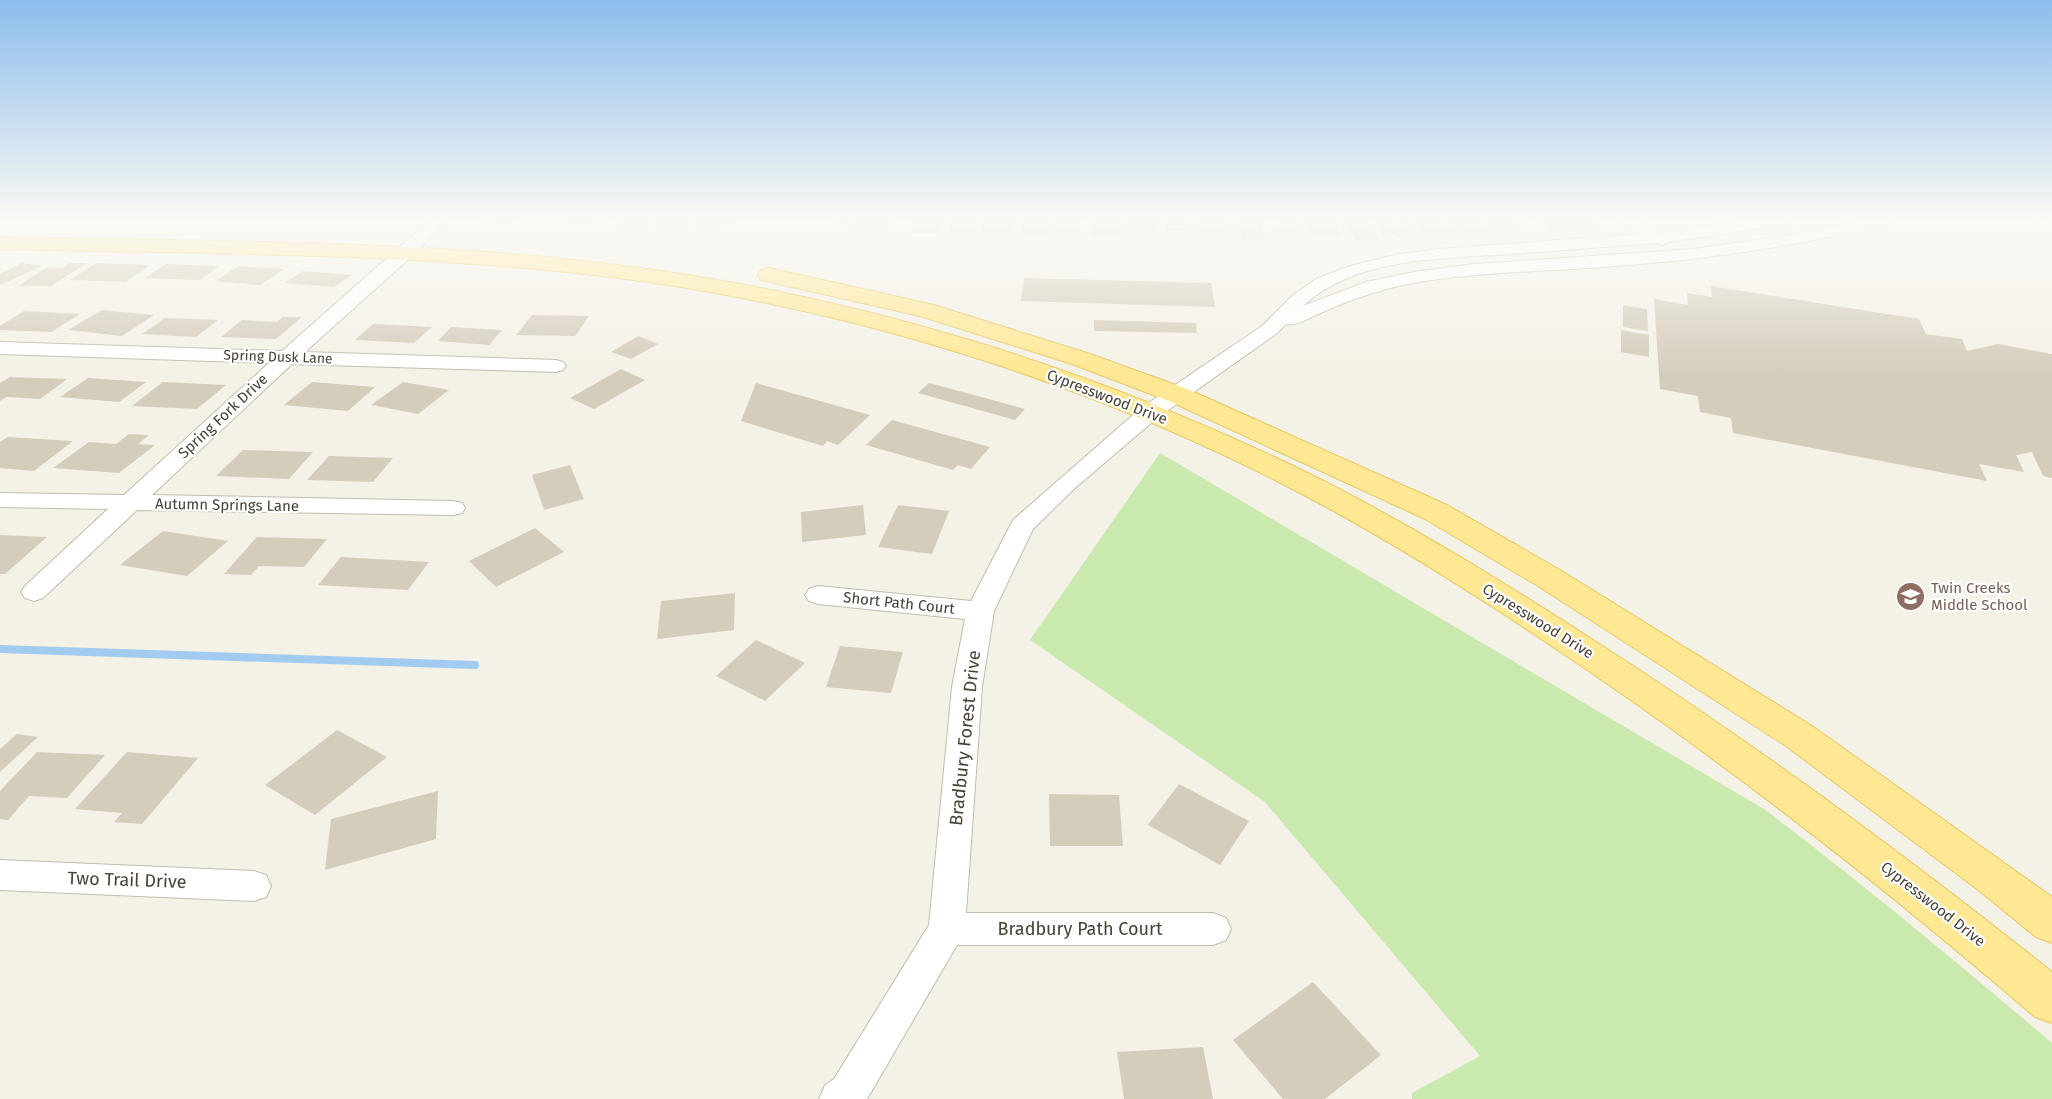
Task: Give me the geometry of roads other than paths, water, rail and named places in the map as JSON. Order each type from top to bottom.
[{"type":"main road","name":"Cypresswood Drive","points":[[610,270],[772,297],[924,334],[1164,404],[1241,452],[1323,494],[1505,598],[1608,665],[1711,736],[1860,847],[2052,1001]]},
{"type":"main road","name":"Cypresswood Drive","points":[[729,270],[792,280],[915,307],[1029,341],[1164,404],[1436,512],[1549,578],[1799,736],[1992,876],[2052,923]]},
{"type":"main road","points":[[772,297],[792,280]]},
{"type":"main road","points":[[1505,598],[1549,578]]},
{"type":"street","name":"Spring Fork Drive","points":[[34,592],[287,357],[385,270]]},
{"type":"street","points":[[1269,330],[1299,300],[1322,283],[1355,270]]},
{"type":"street","points":[[1269,330],[1332,300],[1382,284],[1431,274],[1482,270]]},
{"type":"street","name":"Bradbury Forest Drive","points":[[839,1099],[848,1093],[947,929],[968,687],[980,611],[1022,525],[1107,447],[1269,330]]},
{"type":"street","name":"Spring Dusk Lane","points":[[0,348],[556,366]]},
{"type":"street","name":"Autumn Springs Lane","points":[[0,500],[453,508]]},
{"type":"street","name":"Short Path Court","points":[[818,595],[980,611]]},
{"type":"street","name":"Two Trail Drive","points":[[0,875],[254,886]]},
{"type":"street","name":"Bradbury Path Court","points":[[947,929],[1213,929]]},
{"type":"waterway","points":[[0,649],[475,665]]},
{"type":"place","name":"Twin Creeks Middle School","points":[[1910,597]]}]
